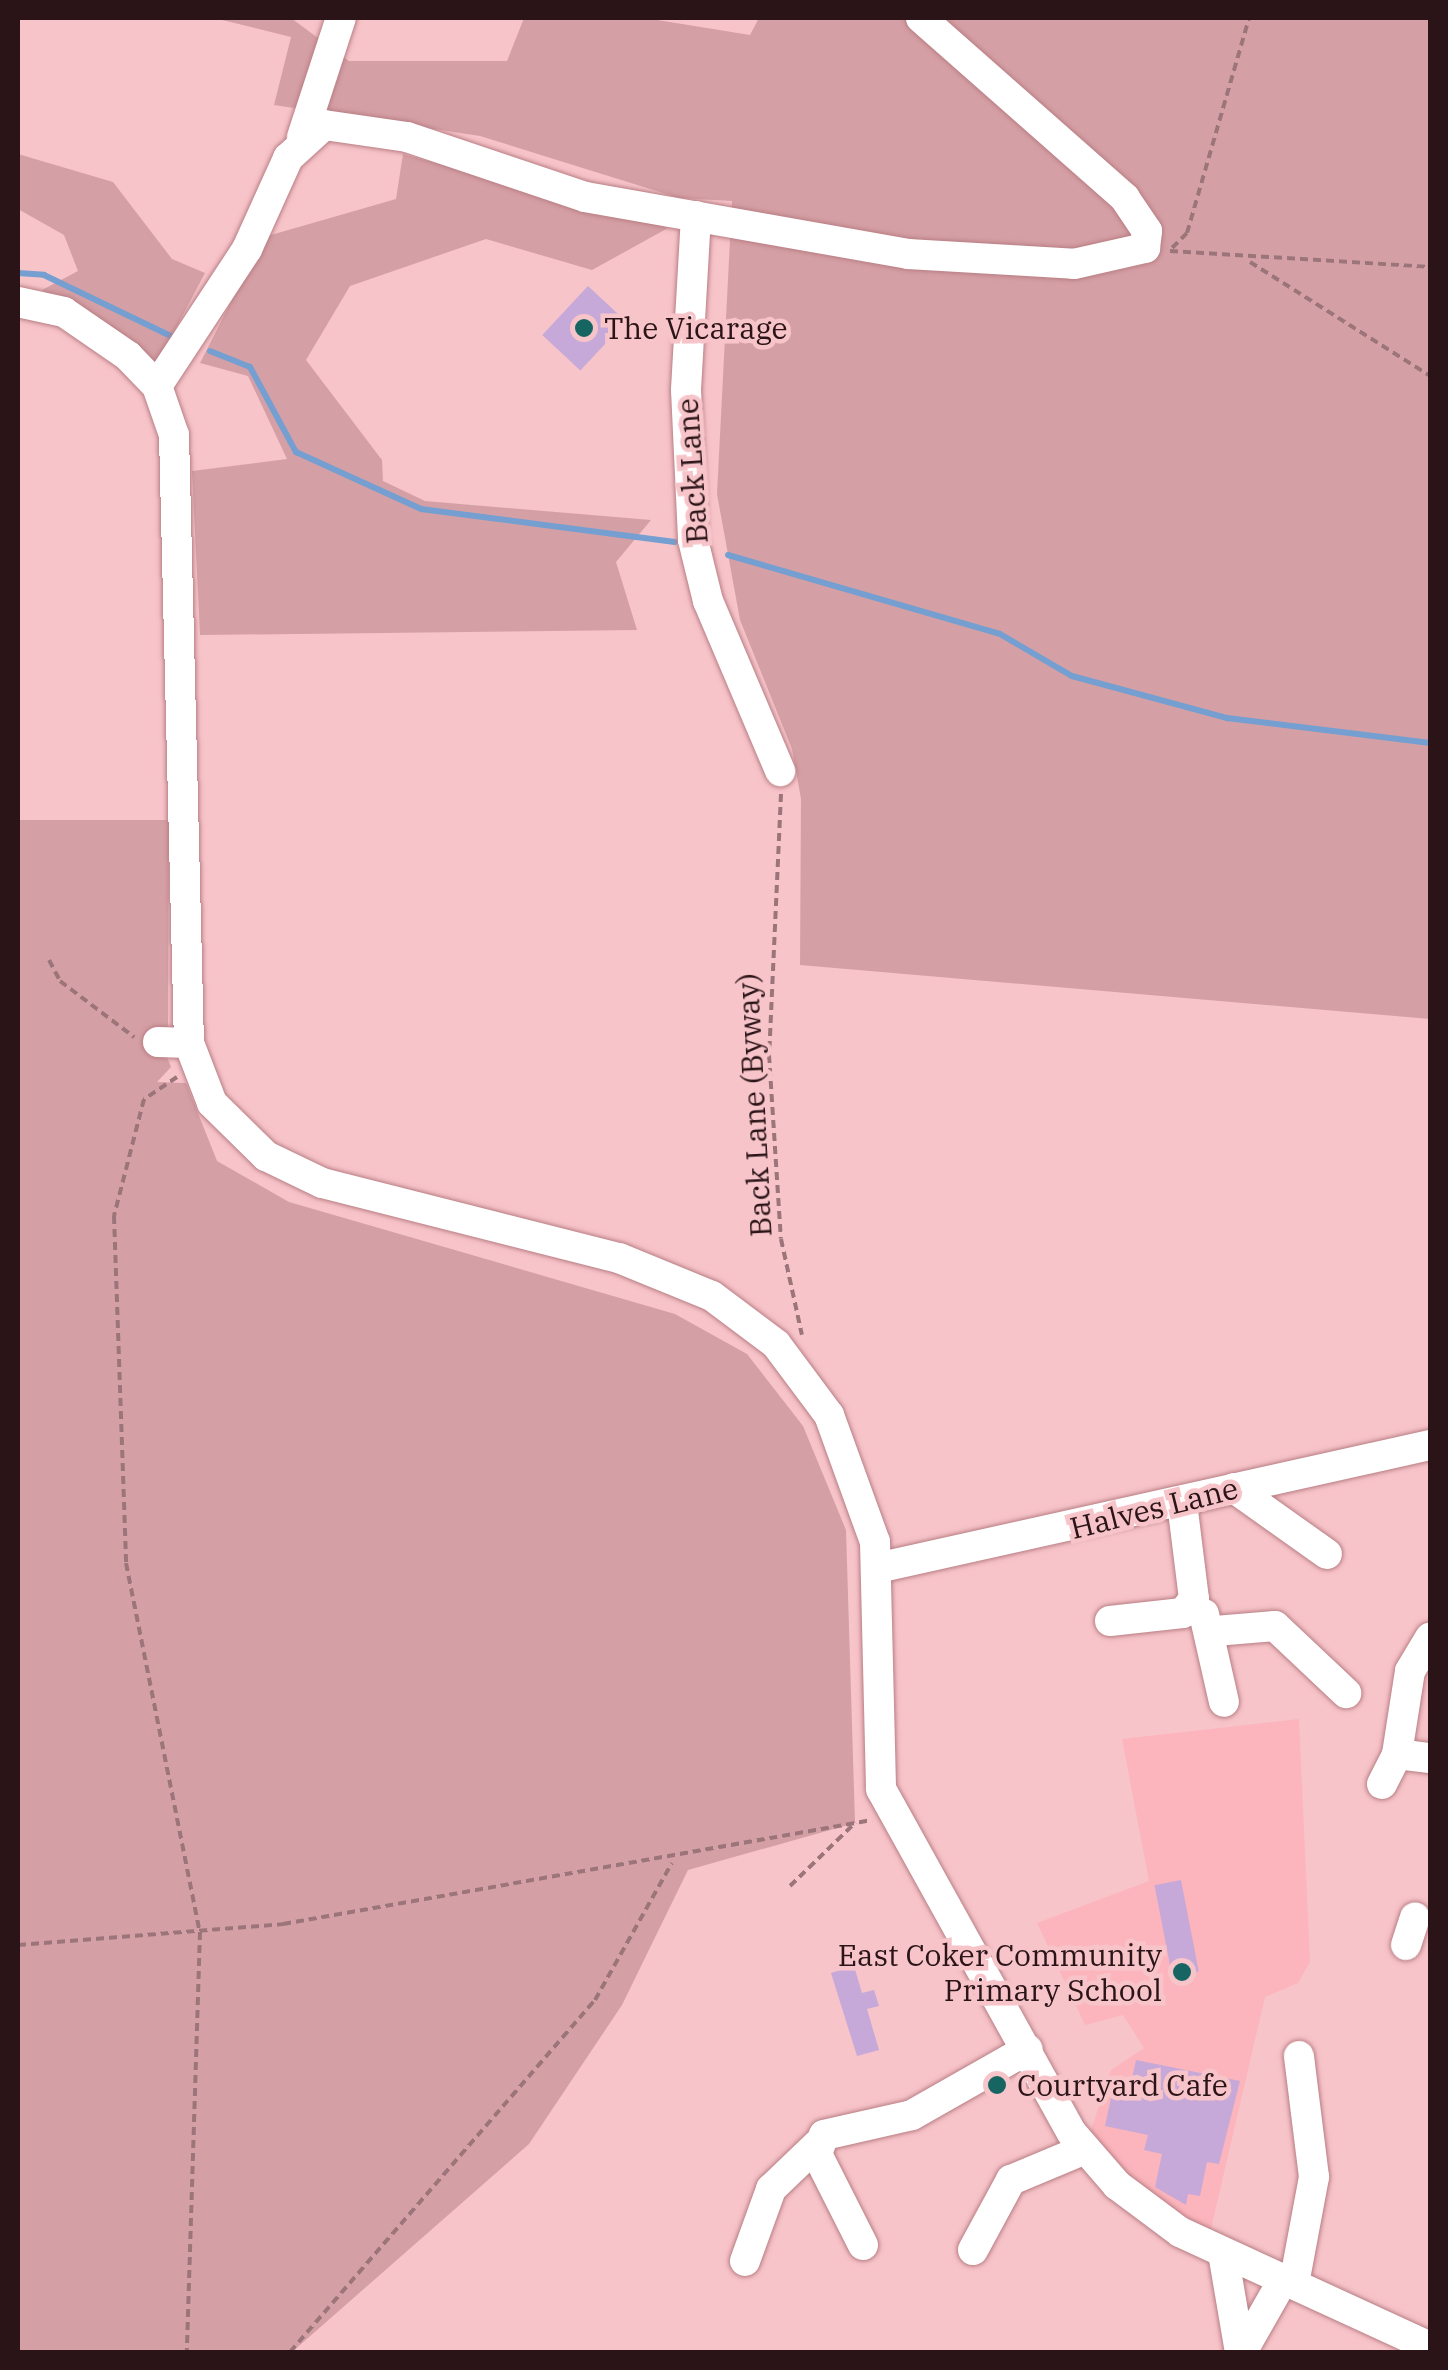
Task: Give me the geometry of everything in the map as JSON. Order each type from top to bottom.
[{"type":"street","points":[[156,386],[248,249],[302,137],[341,18]]},
{"type":"street","points":[[302,137],[324,125],[407,137],[585,197],[962,262],[1074,264],[1157,250],[1126,198],[922,18]]},
{"type":"street","name":"Back Lane","points":[[696,216],[686,390],[693,540],[708,602],[780,771]]},
{"type":"street","points":[[18,302],[64,312],[156,386],[174,434],[192,1055],[229,1126],[290,1169],[668,1276],[742,1317],[803,1375],[849,1456],[877,1568],[875,1756],[897,1816],[1085,2149],[1146,2210],[1224,2253],[1430,2348]]},
{"type":"street","points":[[158,1042],[192,1055]]},
{"type":"street","name":"Halves Lane","points":[[877,1568],[1430,1445]]},
{"type":"street","points":[[1234,1488],[1327,1554]]},
{"type":"street","points":[[1182,1502],[1194,1598],[1215,1632],[1224,1702]]},
{"type":"street","points":[[1110,1622],[1183,1613],[1194,1598]]},
{"type":"street","points":[[1215,1632],[1275,1626],[1346,1693]]},
{"type":"street","points":[[1382,1784],[1397,1754],[1410,1671],[1430,1638]]},
{"type":"street","points":[[1397,1754],[1430,1758]]},
{"type":"street","points":[[745,2261],[772,2190],[834,2128],[912,2116],[1028,2050]]},
{"type":"street","points":[[1245,2351],[1289,2282],[1314,2178],[1299,2056]]},
{"type":"street","points":[[818,2144],[863,2246]]},
{"type":"street","points":[[973,2250],[1011,2180],[1085,2149]]},
{"type":"street","points":[[1224,2253],[1245,2351]]},
{"type":"path","points":[[1157,250],[1187,233],[1248,18]]},
{"type":"path","points":[[1157,250],[1246,260],[1430,267]]},
{"type":"path","points":[[1246,260],[1430,376]]},
{"type":"path","name":"Back Lane (Byway)","points":[[780,771],[768,1055],[781,1239],[803,1375]]},
{"type":"path","points":[[49,960],[96,1011],[158,1042]]},
{"type":"path","points":[[188,2352],[200,1932],[126,1563],[114,1216],[144,1099],[192,1055]]},
{"type":"path","points":[[18,1945],[200,1932],[672,1862],[897,1816]]},
{"type":"path","points":[[790,1886],[854,1823]]},
{"type":"path","points":[[290,2352],[595,2000],[672,1862]]},
{"type":"shaded area","points":[[214,18],[291,18],[349,61],[507,61],[524,18],[645,18],[750,35],[759,18],[1430,18],[1430,1019],[800,965],[801,799],[792,749],[740,620],[717,494],[732,201],[679,198],[480,136],[274,105],[291,37]]},
{"type":"shaded area","points":[[18,154],[113,182],[172,259],[205,273],[156,366],[42,290],[78,271],[64,235],[18,209]]},
{"type":"shaded area","points":[[403,154],[668,228],[592,270],[486,239],[350,286],[306,360],[382,460],[383,481],[425,501],[651,520],[616,562],[637,630],[200,635],[192,471],[287,459],[248,376],[200,363],[264,237],[396,199]]},
{"type":"shaded area","points":[[18,820],[169,820],[168,1026],[158,1034],[171,1067],[157,1082],[186,1083],[217,1161],[289,1202],[675,1314],[747,1354],[803,1426],[846,1530],[855,1823],[688,1870],[622,2005],[529,2144],[292,2352],[18,2352]]},
{"type":"shaded area","name":"East Coker Community Primary School","points":[[1299,1719],[1310,1962],[1298,1983],[1265,1997],[1210,2233],[1152,2205],[1088,2139],[1111,2070],[1144,2048],[1123,2015],[1085,2025],[1037,1923],[1149,1881],[1122,1739]]},
{"type":"building","name":"The Vicarage","points":[[588,286],[626,321],[580,370],[542,335]]},
{"type":"building","points":[[1181,1880],[1199,1971],[1172,1976],[1154,1885]]},
{"type":"building","points":[[854,1966],[862,1993],[874,1990],[879,2006],[867,2009],[879,2050],[857,2056],[831,1973]]},
{"type":"building","points":[[1136,2060],[1240,2081],[1219,2164],[1207,2162],[1200,2196],[1188,2194],[1186,2205],[1155,2187],[1162,2154],[1144,2150],[1148,2135],[1105,2126],[1112,2093],[1128,2097]]},
{"type":"waterway","points":[[18,273],[44,275],[173,337]]},
{"type":"waterway","points":[[210,351],[250,367],[296,452],[421,509],[675,542]]},
{"type":"waterway","points":[[728,555],[1000,634],[1072,676],[1227,718],[1430,743]]},
{"type":"place","name":"The Vicarage","points":[[584,328]]},
{"type":"place","name":"East Coker Community Primary School","points":[[1182,1972]]},
{"type":"place","name":"Courtyard Cafe","points":[[997,2085]]}]
